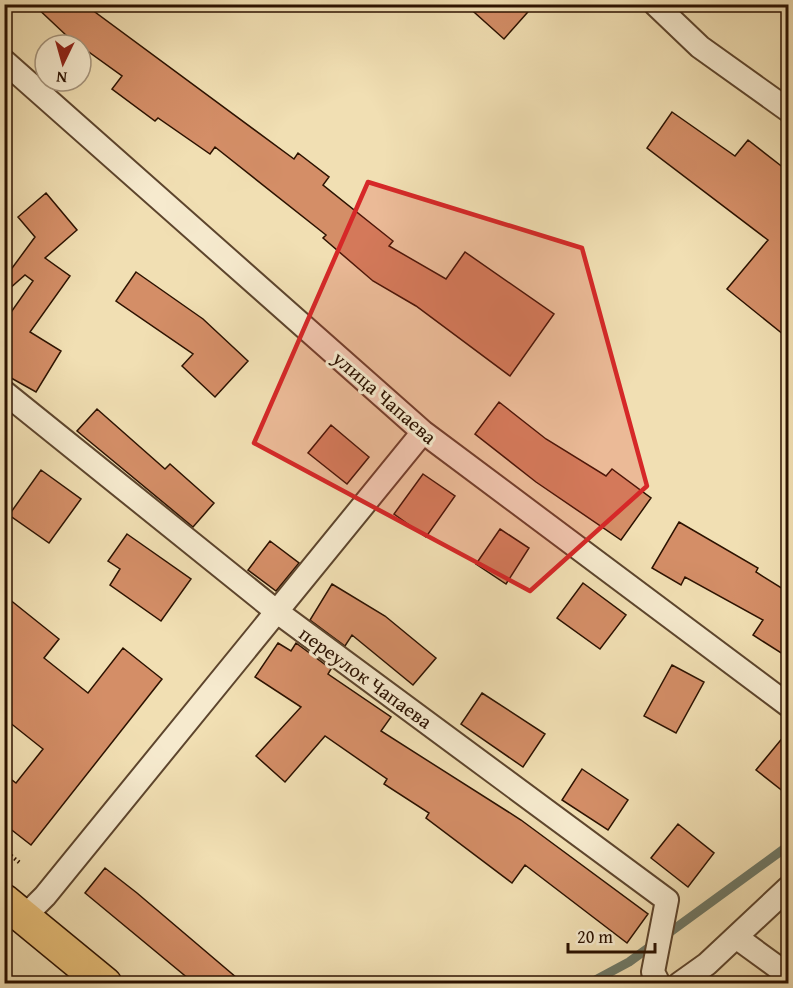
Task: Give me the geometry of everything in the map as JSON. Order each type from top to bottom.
[{"type":"main road","points":[[14,909],[105,984]]},
{"type":"street","points":[[655,4],[700,47],[789,110]]},
{"type":"street","name":"улица Чапаева","points":[[4,61],[423,432],[789,705]]},
{"type":"street","name":"переулок Чапаева","points":[[4,392],[276,611],[668,900],[653,972],[659,984]]},
{"type":"street","points":[[14,909],[45,896],[423,432]]},
{"type":"street","points":[[679,984],[706,964],[789,888]]},
{"type":"street","points":[[736,937],[789,975]]},
{"type":"path","points":[[4,850],[20,863]]},
{"type":"highlighted area","points":[[368,182],[582,248],[647,486],[530,591],[254,443]]},
{"type":"building","points":[[33,4],[84,4],[294,159],[298,153],[329,177],[323,185],[393,241],[389,246],[446,279],[465,252],[554,314],[510,376],[416,306],[373,281],[323,238],[326,235],[215,147],[210,154],[158,118],[155,121],[112,89],[122,76],[93,55],[93,33],[64,33]]},
{"type":"building","points":[[465,4],[535,4],[504,39]]},
{"type":"building","points":[[672,112],[735,156],[748,140],[789,172],[789,339],[727,289],[768,240],[647,148]]},
{"type":"building","points":[[46,193],[77,230],[45,258],[70,276],[30,332],[61,351],[36,392],[4,374],[4,316],[7,318],[33,281],[25,275],[9,289],[4,285],[4,279],[35,237],[18,217]]},
{"type":"building","points":[[136,272],[203,319],[248,361],[215,397],[182,366],[193,354],[116,301]]},
{"type":"building","points":[[499,402],[546,439],[606,476],[612,469],[651,498],[621,540],[536,482],[475,434]]},
{"type":"building","points":[[97,409],[165,469],[170,464],[214,503],[193,527],[77,431]]},
{"type":"building","points":[[331,425],[369,457],[347,484],[308,453]]},
{"type":"building","points":[[41,470],[81,499],[49,543],[9,515]]},
{"type":"building","points":[[423,474],[455,496],[426,537],[394,514]]},
{"type":"building","points":[[679,522],[758,568],[756,572],[783,589],[789,580],[789,658],[753,635],[763,620],[685,577],[681,585],[652,568]]},
{"type":"building","points":[[500,529],[529,548],[506,584],[476,564]]},
{"type":"building","points":[[127,534],[191,579],[161,621],[110,585],[120,569],[108,561]]},
{"type":"building","points":[[270,541],[299,563],[276,591],[248,570]]},
{"type":"building","points":[[583,583],[626,615],[600,649],[557,618]]},
{"type":"building","points":[[332,584],[385,616],[436,658],[413,685],[352,635],[345,646],[310,620]]},
{"type":"building","points":[[4,595],[59,639],[44,658],[88,693],[123,648],[162,679],[31,845],[4,824],[4,774],[16,783],[43,749],[4,718]]},
{"type":"building","points":[[278,643],[291,651],[296,643],[331,669],[328,674],[391,717],[381,731],[521,820],[648,914],[627,943],[525,865],[512,883],[426,818],[429,813],[384,784],[387,779],[325,736],[285,782],[256,756],[301,707],[255,677]]},
{"type":"building","points":[[672,665],[704,682],[676,733],[644,716]]},
{"type":"building","points":[[482,693],[545,734],[523,767],[461,724]]},
{"type":"building","points":[[789,730],[789,796],[756,770]]},
{"type":"building","points":[[582,769],[628,800],[608,830],[562,800]]},
{"type":"building","points":[[678,824],[714,853],[688,887],[651,858]]},
{"type":"building","points":[[105,868],[244,984],[195,984],[85,893]]},
{"type":"waterway","points":[[588,984],[629,962],[788,846]]}]
